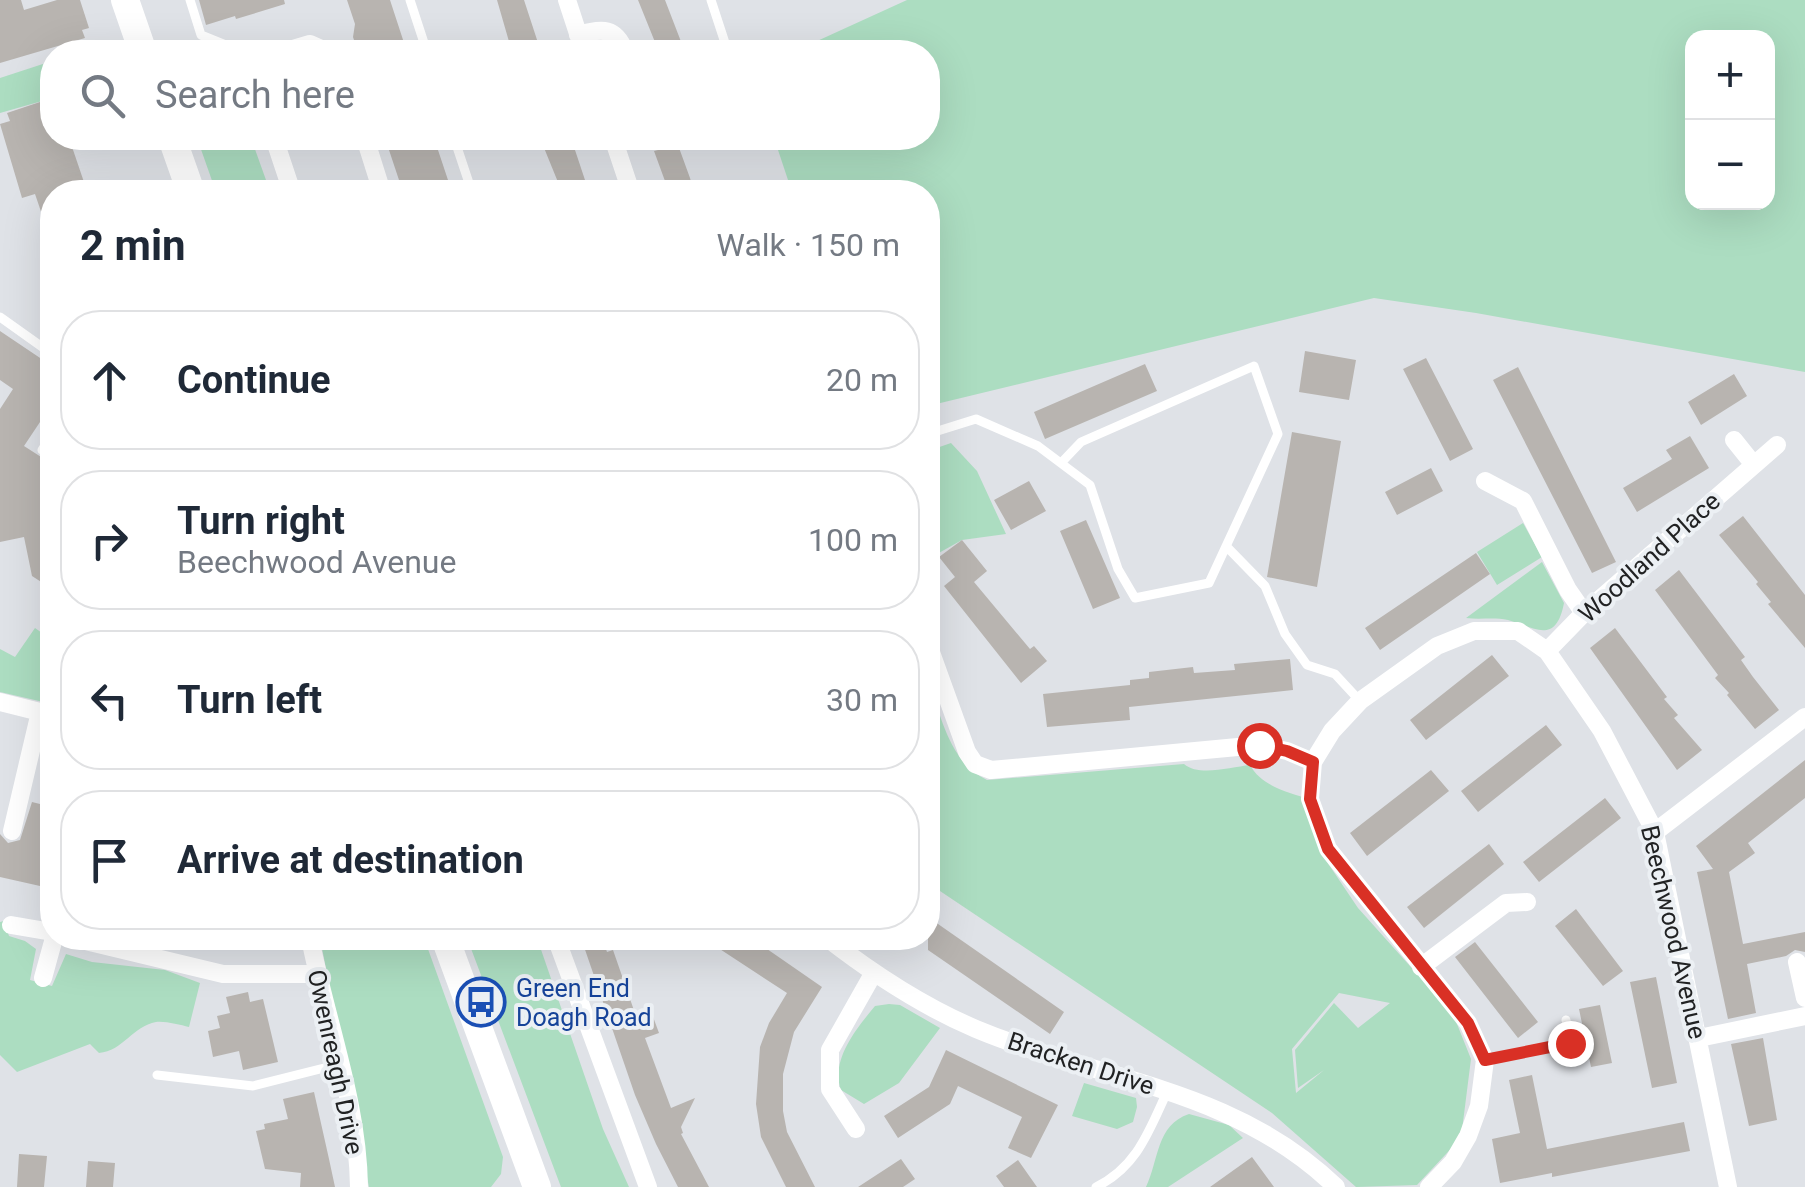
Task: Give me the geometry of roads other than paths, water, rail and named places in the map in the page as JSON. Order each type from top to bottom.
[{"type":"main road","points":[[126,0],[139,40]]},
{"type":"main road","points":[[176,150],[187,180]]},
{"type":"main road","points":[[449,950],[537,1187]]},
{"type":"street","points":[[567,0],[581,40]]},
{"type":"street","points":[[586,40],[597,30],[611,31],[620,40]]},
{"type":"street","points":[[278,150],[288,180]]},
{"type":"street","points":[[369,150],[378,180]]},
{"type":"street","points":[[617,150],[627,180]]},
{"type":"street","points":[[1734,440],[1754,464]]},
{"type":"street","name":"Woodland Place","points":[[1546,652],[1584,613],[1777,445]]},
{"type":"street","points":[[1485,481],[1524,501],[1568,590],[1584,613]]},
{"type":"street","name":"Beechwood Avenue","points":[[1313,762],[1332,731],[1360,701],[1437,646],[1474,631],[1518,631],[1546,652],[1602,731],[1655,832],[1728,1187]]},
{"type":"street","points":[[940,677],[967,752],[976,764],[990,770],[1259,745],[1313,762],[1310,799],[1328,849],[1468,1023],[1485,1060],[1479,1106],[1468,1136],[1430,1187]]},
{"type":"street","points":[[0,702],[40,712]]},
{"type":"street","points":[[1655,832],[1803,723]]},
{"type":"street","points":[[12,831],[40,734]]},
{"type":"street","points":[[1421,967],[1506,903],[1526,902]]},
{"type":"street","points":[[11,925],[40,932]]},
{"type":"street","points":[[43,978],[50,950]]},
{"type":"street","points":[[123,950],[224,974],[317,974]]},
{"type":"street","name":"Owenreagh Drive","points":[[312,950],[340,1064],[359,1187]]},
{"type":"street","points":[[560,950],[648,1187]]},
{"type":"street","name":"Bracken Drive","points":[[842,950],[873,974],[974,1028],[1088,1069],[1219,1108],[1258,1128],[1336,1187]]},
{"type":"street","points":[[1797,962],[1805,998]]},
{"type":"street","points":[[856,1129],[830,1089],[830,1050],[873,974]]},
{"type":"street","points":[[1699,1038],[1805,1016]]},
{"type":"lane","points":[[190,0],[201,35],[214,40]]},
{"type":"lane","points":[[410,0],[423,40]]},
{"type":"lane","points":[[712,0],[724,40]]},
{"type":"lane","points":[[458,150],[468,180]]},
{"type":"lane","points":[[0,318],[40,346]]},
{"type":"lane","points":[[940,430],[976,420],[1038,446],[1090,486],[1118,569],[1135,598],[1209,583],[1278,434],[1254,366],[1081,442],[1061,463]]},
{"type":"lane","points":[[1226,546],[1265,586],[1285,634],[1306,665],[1334,674],[1360,701]]},
{"type":"lane","points":[[1566,1020],[1574,1062]]},
{"type":"lane","points":[[1485,1060],[1570,1043]]},
{"type":"lane","points":[[156,1075],[254,1086],[340,1064]]},
{"type":"lane","points":[[1096,1187],[1118,1177],[1144,1143],[1168,1091]]},
{"type":"place","name":"Green End Doagh Road","points":[[481,1002]]}]
